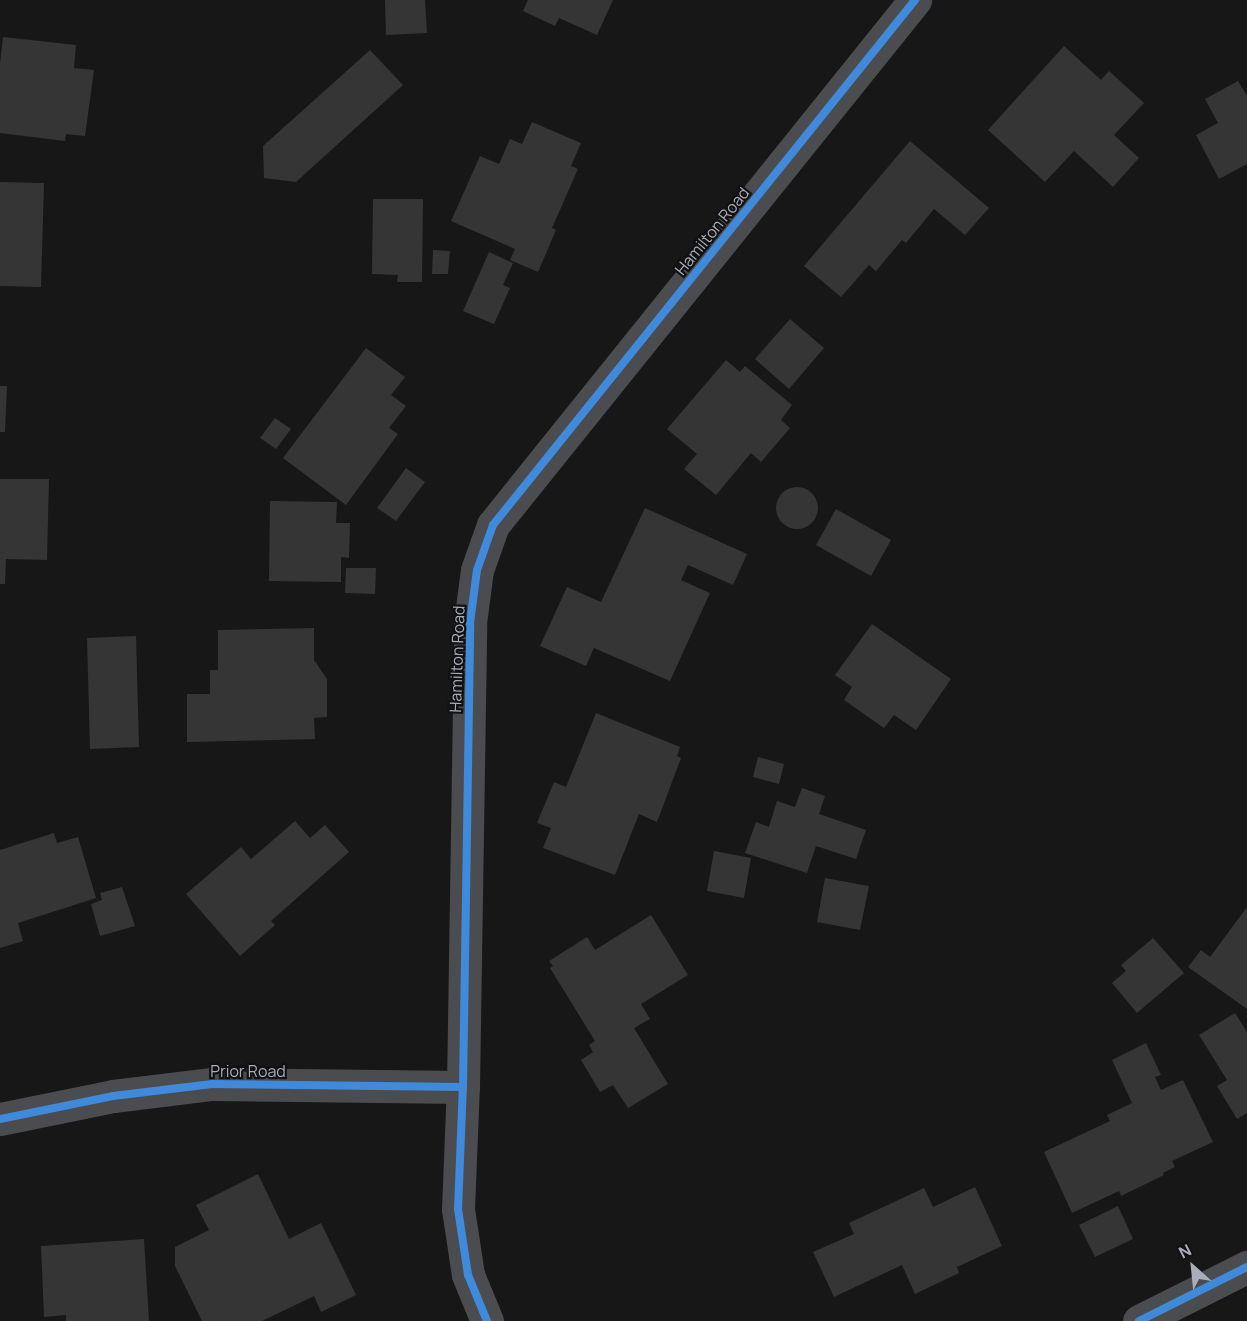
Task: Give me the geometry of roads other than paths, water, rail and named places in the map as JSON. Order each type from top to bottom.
[{"type":"street","name":"Hamilton Road","points":[[488,1321],[468,1275],[458,1209],[463,1087],[470,623],[477,570],[493,525],[915,0]]},
{"type":"street","name":"Prior Road","points":[[0,1119],[113,1096],[212,1084],[463,1087]]},
{"type":"street","points":[[1139,1321],[1247,1267]]}]
